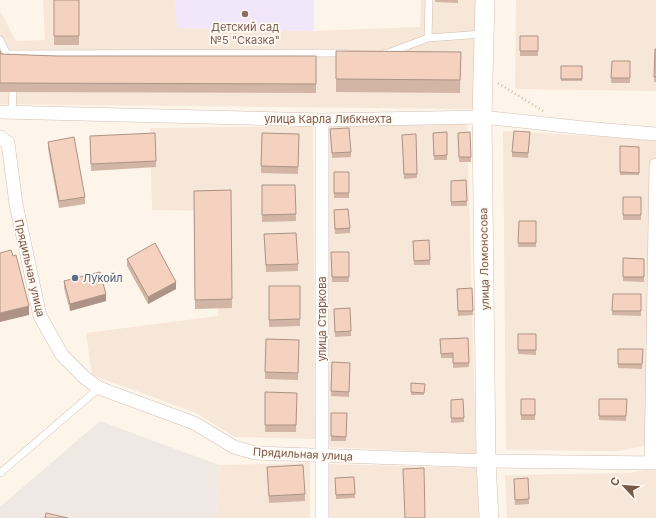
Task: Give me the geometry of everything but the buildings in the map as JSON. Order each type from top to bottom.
[{"type":"main road","name":"улица Ломоносова","points":[[485,0],[482,117],[486,461],[489,518]]},
{"type":"street","name":"улица Карла Либкнехта","points":[[6,112],[322,120],[482,117],[656,134]]},
{"type":"street","name":"улица Старкова","points":[[322,120],[322,518]]},
{"type":"street","name":"Прядильная улица","points":[[0,137],[8,143],[16,204],[40,316],[62,355],[85,378],[99,388],[194,423],[234,447],[255,453],[486,461],[654,463]]},
{"type":"street","points":[[654,463],[656,165]]},
{"type":"lane","points":[[428,38],[429,0]]},
{"type":"lane","points":[[380,53],[388,53],[428,38],[483,34]]},
{"type":"lane","points":[[0,40],[7,54],[348,53]]},
{"type":"lane","points":[[13,54],[13,63]]},
{"type":"lane","points":[[6,112],[13,93]]},
{"type":"lane","points":[[0,473],[99,388]]},
{"type":"path","points":[[482,74],[549,114]]},
{"type":"shaded area","points":[[43,0],[175,0],[178,28],[314,31],[420,27],[421,0],[479,0],[478,109],[0,104],[0,11],[16,41],[45,40]]},
{"type":"shaded area","name":"Детский сад №5 \"Сказка\"","points":[[175,0],[314,0],[314,31],[177,28]]},
{"type":"shaded area","points":[[516,0],[656,0],[656,91],[515,89]]},
{"type":"shaded area","points":[[467,123],[476,454],[327,447],[327,126]]},
{"type":"shaded area","points":[[313,126],[315,439],[235,437],[194,412],[92,375],[86,333],[218,316],[223,211],[152,210],[150,128]]},
{"type":"shaded area","points":[[503,131],[656,140],[656,443],[619,451],[506,450]]},
{"type":"shaded area","points":[[100,421],[219,465],[216,518],[0,518],[0,507]]},
{"type":"shaded area","points":[[310,463],[310,518],[216,518],[219,465]]},
{"type":"shaded area","points":[[326,464],[476,468],[479,518],[327,518]]},
{"type":"shaded area","points":[[656,468],[656,518],[507,518],[505,475],[629,473]]},
{"type":"place","name":"Детский сад №5 \"Сказка\"","points":[[245,14]]},
{"type":"place","name":"Лукойл","points":[[75,278]]}]
